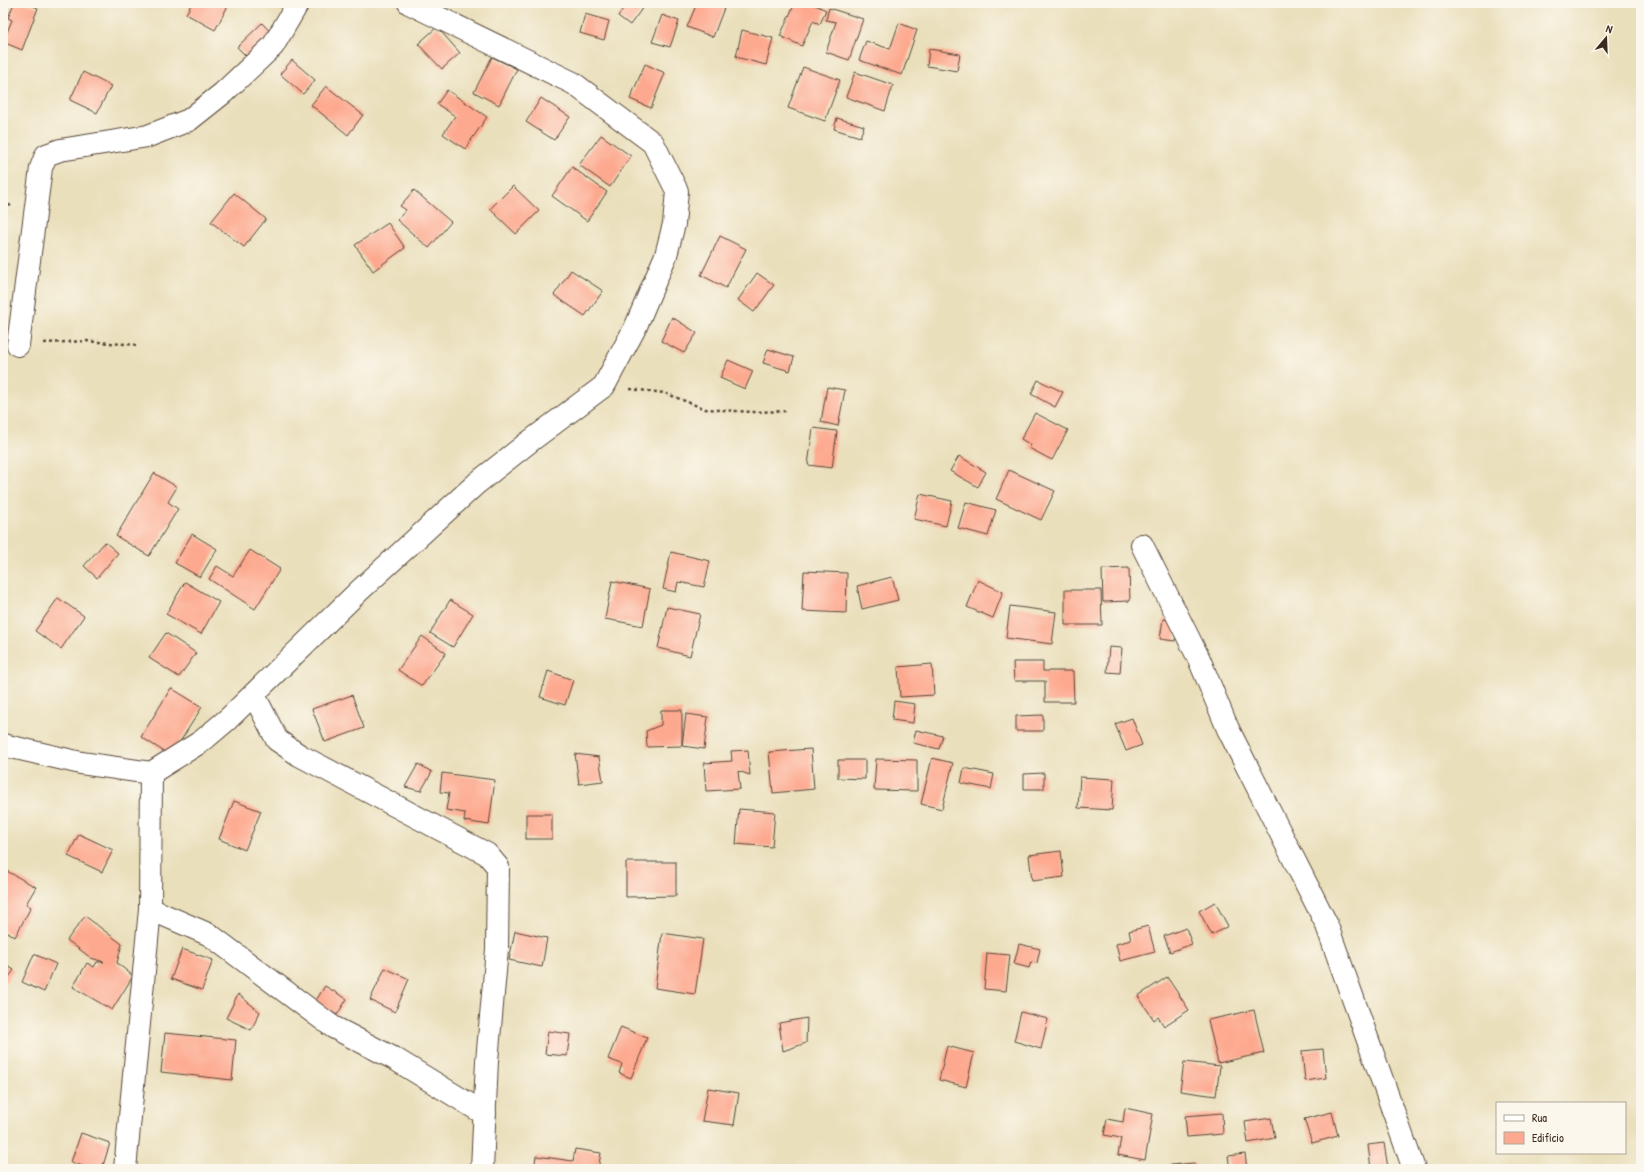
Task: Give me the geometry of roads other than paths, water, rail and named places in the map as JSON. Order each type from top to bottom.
[{"type":"street","points":[[18,345],[41,168],[46,155],[60,150],[148,136],[189,120],[223,93],[273,46],[298,3]]},
{"type":"street","points":[[3,746],[82,763],[151,773],[202,741],[254,695],[359,591],[477,483],[604,386],[636,326],[652,291],[666,255],[674,224],[677,191],[653,143],[573,83],[409,3]]},
{"type":"street","points":[[1142,545],[1199,659],[1228,729],[1326,923],[1414,1169]]},
{"type":"street","points":[[254,695],[277,740],[299,755],[487,854],[498,867],[497,949],[488,1061],[482,1169]]},
{"type":"street","points":[[125,1169],[150,909],[151,773]]},
{"type":"street","points":[[150,909],[210,935],[333,1027],[394,1059],[485,1114]]}]
